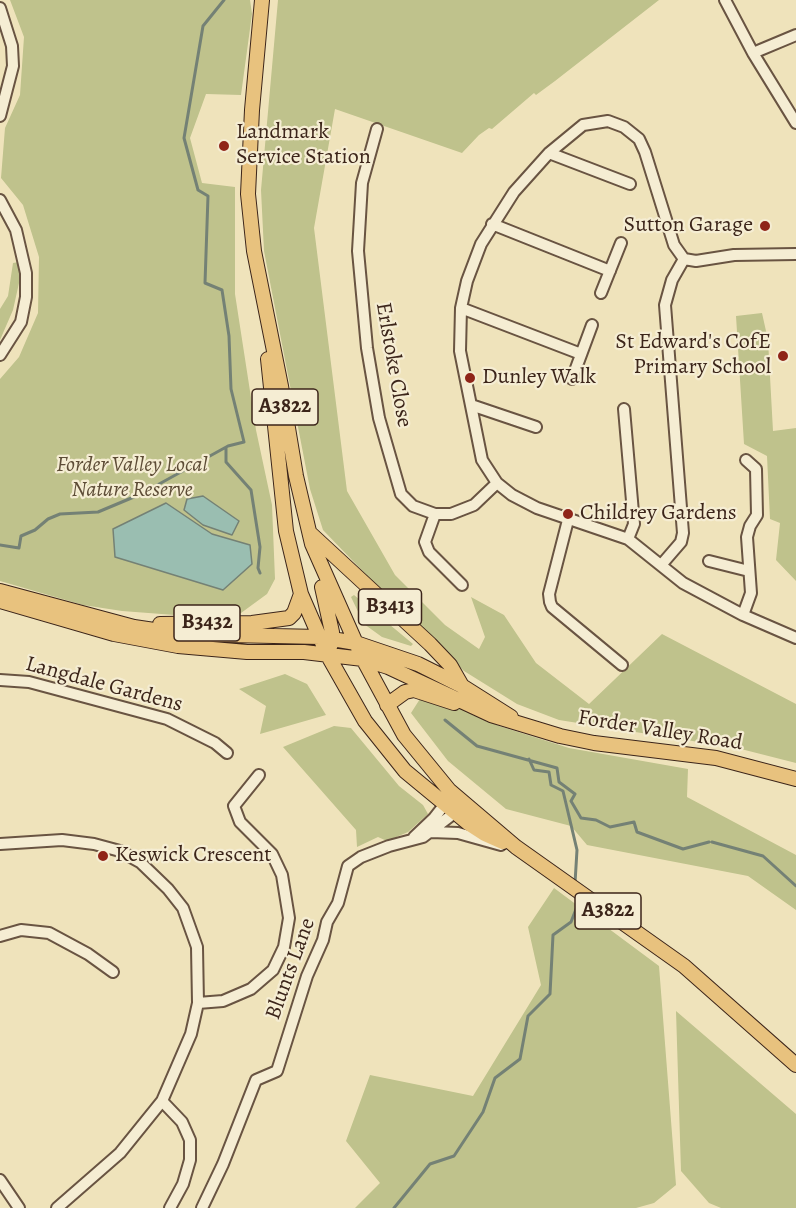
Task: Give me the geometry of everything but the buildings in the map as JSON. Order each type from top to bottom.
[{"type":"main road","name":"A3822","points":[[262,0],[252,110],[249,194],[286,531],[301,594],[326,638],[327,654],[374,732],[405,771],[485,834],[516,847]]},
{"type":"main road","name":"A3822","points":[[259,279],[281,386],[296,476],[311,539],[363,659],[404,735],[449,790],[516,847],[684,966],[796,1065]]},
{"type":"main road","points":[[311,539],[312,558],[328,607],[326,638]]},
{"type":"main road","name":"B3413","points":[[311,539],[430,644],[450,665],[462,686]]},
{"type":"main road","name":"B3432","points":[[0,591],[134,627],[181,634],[326,638]]},
{"type":"main road","name":"B3432","points":[[134,627],[145,623],[252,623],[288,618],[294,612],[301,594]]},
{"type":"main road","points":[[0,601],[114,634],[178,646],[212,651],[327,654]]},
{"type":"main road","name":"B3413","points":[[326,638],[356,643],[403,658],[462,686]]},
{"type":"main road","name":"B3413","points":[[327,654],[363,659]]},
{"type":"main road","name":"Forder Valley Road","points":[[363,659],[388,666],[465,704],[518,723],[594,743],[716,758],[796,779]]},
{"type":"main road","name":"Forder Valley Road","points":[[462,686],[518,723]]},
{"type":"main road","points":[[387,705],[405,692],[414,690],[444,702],[465,704]]},
{"type":"street","points":[[725,0],[753,53],[796,123]]},
{"type":"street","points":[[0,8],[12,46],[14,66],[0,116]]},
{"type":"street","points":[[753,53],[796,35]]},
{"type":"street","points":[[0,47],[12,46]]},
{"type":"street","points":[[796,254],[734,255],[696,261],[684,259],[674,246],[645,152],[633,133],[608,121],[583,124],[549,153],[514,192],[492,224],[472,267],[461,308],[460,351],[482,460],[497,483],[512,495],[568,520],[628,539],[683,583],[743,615],[796,638]]},
{"type":"street","name":"Erlstoke Close","points":[[377,129],[362,183],[359,216],[358,252],[367,348],[379,418],[401,494],[413,506],[435,514]]},
{"type":"street","points":[[549,153],[630,184]]},
{"type":"street","points":[[0,200],[16,230],[26,273],[26,297],[21,322],[0,355]]},
{"type":"street","points":[[492,224],[610,271]]},
{"type":"street","points":[[601,293],[621,243]]},
{"type":"street","points":[[662,564],[681,542],[683,533],[665,305],[672,280],[684,259]]},
{"type":"street","points":[[461,308],[581,354]]},
{"type":"street","points":[[572,379],[592,325]]},
{"type":"street","points":[[471,405],[536,427]]},
{"type":"street","points":[[624,409],[634,518],[628,539]]},
{"type":"street","points":[[743,615],[751,592],[747,537],[750,526],[757,515],[756,469],[746,460]]},
{"type":"street","points":[[462,585],[429,552],[425,542],[435,514],[462,511],[485,496],[497,483]]},
{"type":"street","points":[[568,520],[549,594],[550,602],[552,607],[621,665]]},
{"type":"street","points":[[709,561],[749,571]]},
{"type":"street","name":"Langdale Gardens","points":[[0,680],[29,682],[167,719],[207,739],[227,753]]},
{"type":"street","points":[[198,1003],[223,1001],[251,989],[273,970],[284,947],[289,918],[282,875],[272,855],[240,822],[234,806],[259,775]]},
{"type":"street","points":[[409,841],[434,818],[450,808],[449,790]]},
{"type":"street","name":"Blunts Lane","points":[[202,1208],[223,1164],[256,1080],[277,1071],[327,922],[338,903],[348,866],[361,857],[431,832],[450,808]]},
{"type":"street","points":[[431,832],[458,833],[484,842],[516,847]]},
{"type":"street","points":[[0,844],[62,840],[94,844],[120,851],[140,862],[168,889],[183,908],[197,947],[198,1003],[191,1034],[162,1101],[120,1153],[57,1208]]},
{"type":"street","points":[[0,936],[21,930],[49,933],[88,954],[113,972]]},
{"type":"street","points":[[162,1101],[182,1122],[190,1140],[190,1160],[183,1184],[170,1208]]},
{"type":"street","points":[[0,1180],[19,1208]]},
{"type":"green space","name":"Forder Valley Local Nature Reserve","points":[[10,0],[250,0],[252,14],[241,95],[206,94],[190,138],[202,183],[235,187],[235,294],[256,430],[272,505],[275,579],[267,594],[241,613],[188,616],[122,611],[83,605],[0,581],[0,379],[19,357],[38,313],[39,257],[23,205],[1,178],[5,128],[20,95],[24,37]]},
{"type":"green space","points":[[278,0],[659,0],[555,81],[536,95],[534,93],[492,129],[489,128],[479,135],[462,153],[335,109],[314,228],[347,491],[395,575],[445,625],[479,649],[485,637],[471,597],[504,615],[536,663],[589,704],[662,634],[796,704],[796,763],[737,748],[559,720],[517,704],[464,671],[408,618],[323,530],[310,489],[264,251],[261,190]]},
{"type":"green space","points":[[19,262],[19,283],[13,310],[0,340],[0,309],[8,296],[13,263]]},
{"type":"green space","points":[[762,313],[768,340],[773,431],[796,428],[796,581],[776,560],[780,523],[770,519],[767,456],[744,444],[736,316]]},
{"type":"green space","points":[[354,595],[413,644],[411,646],[382,637],[364,624],[351,597]]},
{"type":"green space","points":[[285,674],[307,684],[326,715],[260,734],[266,706],[239,689]]},
{"type":"green space","points":[[425,691],[499,726],[569,748],[688,769],[687,797],[796,855],[796,910],[748,876],[587,845],[571,826],[506,809],[448,761],[411,713]]},
{"type":"green space","points":[[334,726],[351,728],[399,786],[423,805],[428,814],[408,832],[387,841],[378,837],[357,847],[356,830],[283,747]]},
{"type":"green space","points":[[554,888],[659,966],[676,1185],[654,1203],[636,1208],[355,1208],[380,1183],[346,1141],[370,1075],[473,1096],[541,985],[528,927]]},
{"type":"green space","points":[[676,1011],[796,1114],[796,1208],[721,1208],[709,1203],[681,1171]]},
{"type":"water","points":[[203,496],[239,521],[232,535],[203,525],[184,510],[187,499]]},
{"type":"water","points":[[166,503],[212,534],[250,545],[252,564],[223,590],[115,557],[113,529]]},
{"type":"waterway","points":[[0,545],[19,548],[21,536],[35,530],[48,519],[60,514],[98,512],[141,494],[228,446],[244,442],[231,389],[229,336],[222,290],[205,283],[208,196],[198,190],[184,138],[203,26],[224,0]]},
{"type":"waterway","points":[[226,448],[226,462],[251,490],[260,547],[258,568],[260,573]]},
{"type":"waterway","points":[[445,720],[477,746],[557,768],[559,782],[575,794],[571,801],[581,818],[596,820],[610,827],[634,822],[637,832],[683,849],[709,842]]},
{"type":"waterway","points":[[529,759],[534,770],[549,772],[551,785],[563,791],[577,850],[575,883]]},
{"type":"waterway","points":[[712,842],[763,856],[796,886]]},
{"type":"waterway","points":[[394,1208],[430,1164],[454,1156],[483,1112],[495,1078],[520,1059],[528,1016],[550,994],[553,935],[571,922],[578,904],[576,896]]},
{"type":"place","name":"Landmark Service Station","points":[[224,146]]},
{"type":"place","name":"Sutton Garage","points":[[765,226]]},
{"type":"place","name":"St Edward's CofE Primary School","points":[[783,356]]},
{"type":"place","name":"Dunley Walk","points":[[470,378]]},
{"type":"place","name":"Childrey Gardens","points":[[568,514]]},
{"type":"place","name":"Keswick Crescent","points":[[103,856]]}]
